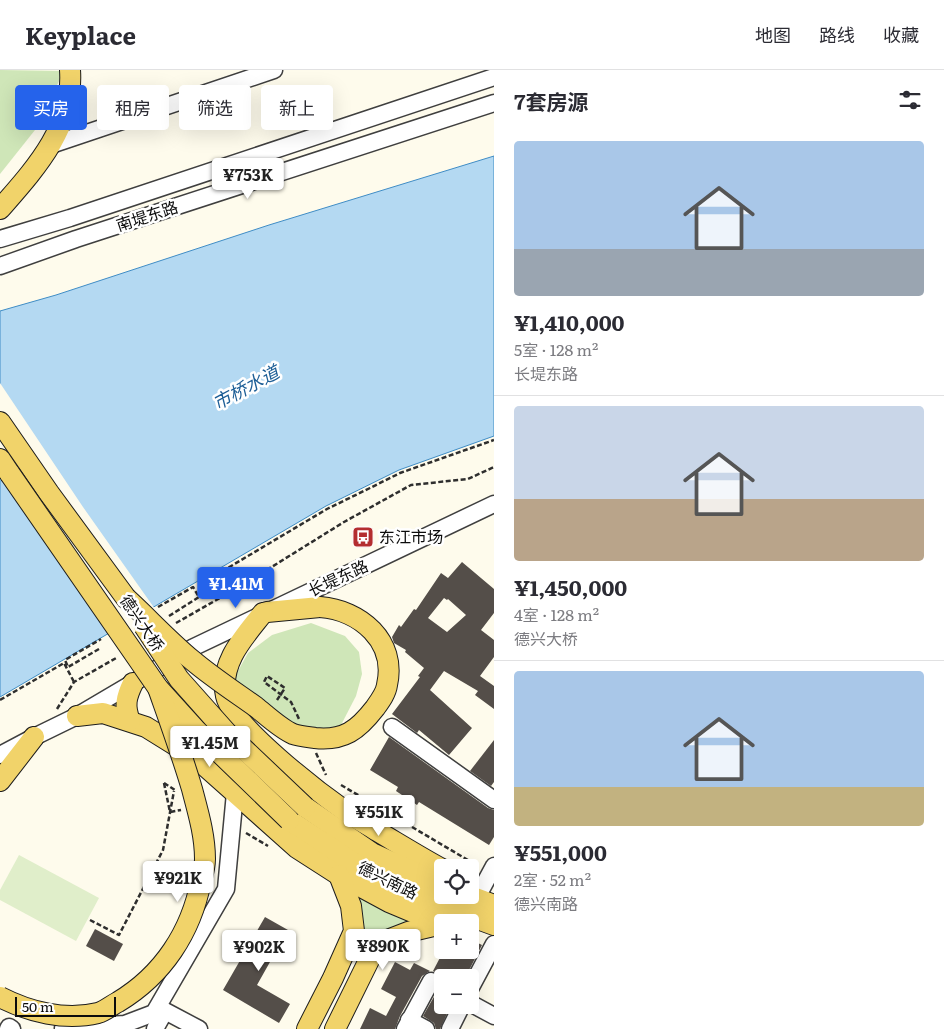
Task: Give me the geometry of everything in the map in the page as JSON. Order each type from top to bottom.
[{"type":"main road","points":[[0,208],[26,180],[50,146],[66,112],[70,74]]},
{"type":"main road","name":"德兴大桥","points":[[0,422],[126,598],[179,679],[227,733],[305,806]]},
{"type":"main road","name":"德兴大桥","points":[[0,459],[158,688],[196,730],[289,820]]},
{"type":"main road","points":[[126,598],[191,660],[292,734],[329,739],[354,731],[367,719],[381,700],[387,685],[388,669],[385,649],[378,637],[355,616],[330,608],[320,607],[265,613],[245,635],[231,656],[225,672],[226,697],[236,718]]},
{"type":"main road","points":[[130,721],[126,711],[126,697],[132,683]]},
{"type":"main road","points":[[0,997],[16,1005],[49,1014],[79,1016],[100,1012],[127,996],[152,976],[183,936],[197,905],[204,870],[203,834],[182,754],[158,688]]},
{"type":"main road","points":[[199,760],[194,735],[198,724],[206,714],[222,711],[236,718],[274,754],[346,812],[434,864]]},
{"type":"main road","points":[[77,716],[103,714],[146,727],[199,760],[296,848],[339,875],[389,902],[420,915],[434,918]]},
{"type":"main road","points":[[0,781],[34,736]]},
{"type":"main road","name":"德兴南路","points":[[305,806],[372,853],[434,881]]},
{"type":"main road","name":"德兴南路","points":[[289,820],[365,870],[445,907],[486,923]]},
{"type":"main road","points":[[307,1029],[354,931],[351,906],[339,875]]},
{"type":"main road","points":[[479,892],[494,905]]},
{"type":"main road","points":[[335,1029],[377,944],[408,932],[434,926]]},
{"type":"street","points":[[50,146],[274,70]]},
{"type":"street","name":"南堤东路","points":[[0,239],[70,218],[490,78]]},
{"type":"street","name":"南堤东路","points":[[0,266],[76,239],[491,104]]},
{"type":"street","name":"长堤东路","points":[[0,755],[34,736],[77,716],[194,646],[494,504]]},
{"type":"street","points":[[392,727],[494,800]]},
{"type":"street","points":[[155,1021],[226,889],[234,793]]},
{"type":"street","points":[[479,889],[493,868]]},
{"type":"street","points":[[479,972],[494,944]]},
{"type":"street","points":[[426,1029],[407,1024],[431,981],[434,983]]},
{"type":"street","points":[[479,1007],[494,1016]]},
{"type":"street","points":[[145,1029],[165,1011],[199,1029]]},
{"type":"street","points":[[450,1029],[458,1014]]},
{"type":"street","points":[[63,1028],[155,1021]]},
{"type":"street","points":[[8,1029],[9,1027],[12,1029]]},
{"type":"path","points":[[225,596],[216,575],[327,509],[400,473],[494,440]]},
{"type":"path","points":[[174,624],[225,596],[344,522],[411,485],[468,479],[494,467]]},
{"type":"path","points":[[150,611],[193,587],[199,597],[168,617]]},
{"type":"path","points":[[99,649],[68,666],[65,660],[101,639]]},
{"type":"path","points":[[0,700],[64,663],[74,682],[124,653]]},
{"type":"path","points":[[277,700],[281,694],[285,688],[267,676],[264,682],[277,692],[284,697],[291,702],[303,727]]},
{"type":"path","points":[[315,753],[328,778]]},
{"type":"path","points":[[164,783],[170,812],[184,810]]},
{"type":"path","points":[[336,783],[476,865],[493,868]]},
{"type":"path","points":[[178,784],[180,793]]},
{"type":"path","points":[[90,920],[119,935],[163,850],[174,790]]},
{"type":"path","points":[[246,833],[270,846]]},
{"type":"green space","points":[[0,70],[64,71],[57,85],[15,85],[15,130],[35,130],[0,174]]},
{"type":"green space","points":[[311,623],[345,636],[359,652],[362,674],[356,696],[340,727],[307,732],[255,699],[234,678],[248,653],[272,635]]},
{"type":"green space","points":[[19,855],[99,898],[76,941],[0,900],[0,890]]},
{"type":"green space","points":[[357,890],[425,921],[392,930],[364,942]]},
{"type":"water","name":"市桥水道","points":[[494,156],[494,436],[399,470],[326,506],[0,697],[0,311],[56,295],[269,225]]},
{"type":"pier","points":[[0,383],[83,507],[155,609],[113,634],[0,477]]},
{"type":"building","points":[[462,562],[494,589],[494,613],[481,630],[494,640],[494,657],[480,676],[494,686],[494,709],[475,695],[478,691],[444,671],[430,690],[472,728],[449,755],[419,730],[417,733],[392,714],[420,677],[418,676],[424,668],[405,652],[406,650],[394,643],[392,637],[399,625],[401,627],[414,609],[416,610],[441,573],[448,578]],"holes":[[[444,598],[466,615],[447,632],[428,618]]]},
{"type":"building","points":[[389,737],[488,808],[494,810],[494,837],[489,845],[419,802],[417,805],[396,791],[398,787],[370,770]]},
{"type":"building","points":[[494,740],[494,782],[491,786],[470,771]]},
{"type":"building","points":[[265,917],[288,930],[257,985],[290,1004],[279,1023],[223,990]]},
{"type":"building","points":[[95,929],[123,944],[114,961],[86,946]]},
{"type":"building","points":[[439,959],[475,959],[470,969],[434,969]]},
{"type":"building","points":[[395,962],[410,970],[414,963],[430,971],[422,976],[395,1029],[360,1029],[370,1008],[386,1016],[396,997],[381,989]]},
{"type":"building","points":[[434,997],[434,1014],[447,1014],[440,1029],[436,1029],[434,1023],[423,1016]]},
{"type":"place","name":"东江市场","points":[[363,537]]}]
